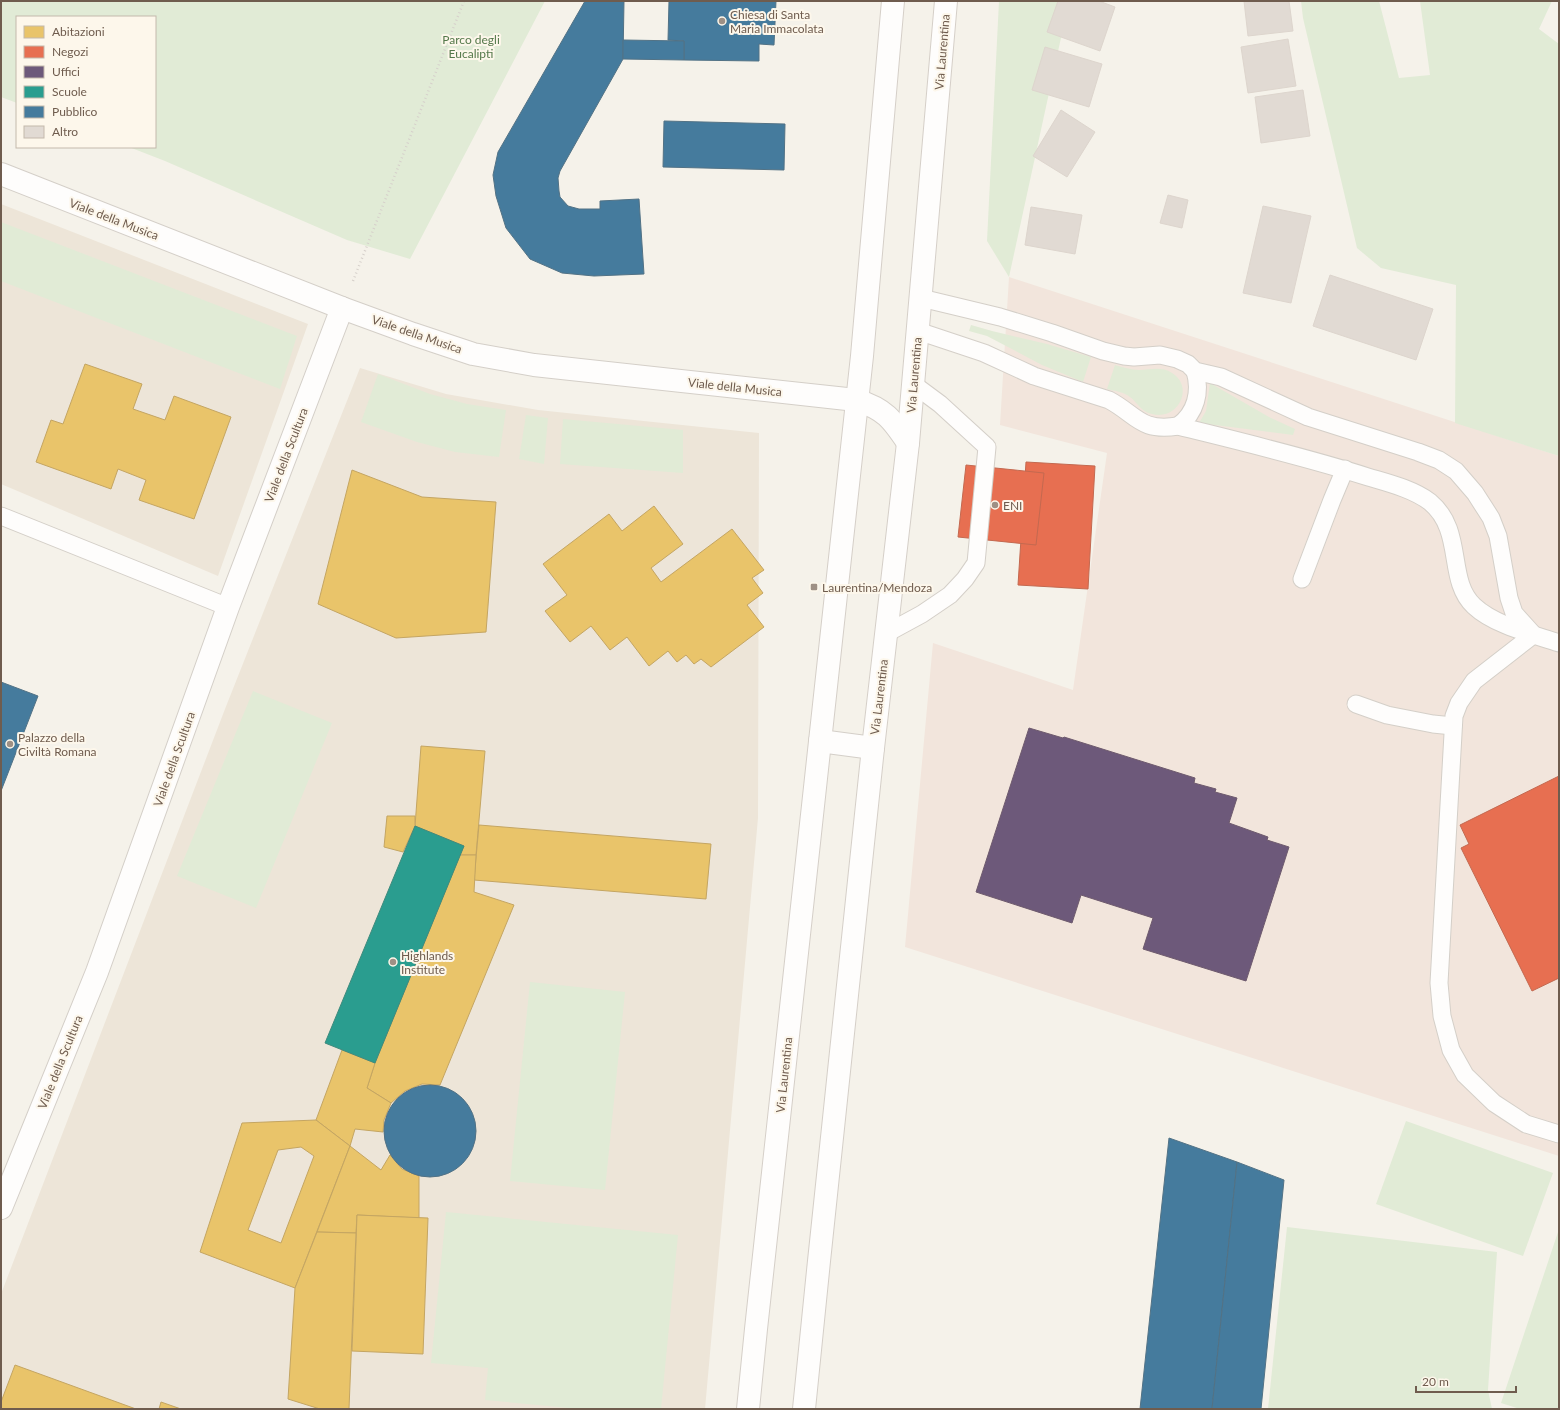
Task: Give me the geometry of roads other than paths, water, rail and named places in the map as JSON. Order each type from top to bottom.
[{"type":"main road","name":"Via Laurentina","points":[[748,1409],[856,400],[862,356],[893,1]]},
{"type":"main road","name":"Via Laurentina","points":[[804,1409],[873,748],[908,443],[946,1]]},
{"type":"main road","name":"Viale della Musica","points":[[1,174],[342,308],[473,354],[534,365],[856,400],[870,404],[883,411],[898,428],[908,443]]},
{"type":"main road","name":"Viale della Scultura","points":[[1,1208],[97,972],[228,607],[342,308]]},
{"type":"main road","name":"Via Laurentina","points":[[820,741],[873,748]]},
{"type":"lane","points":[[921,298],[1000,317],[1110,353],[1134,357],[1160,355],[1177,358],[1188,364],[1195,371],[1221,377],[1308,416],[1439,460],[1456,471],[1475,493],[1491,518],[1498,536],[1509,598],[1514,613],[1533,634]]},
{"type":"lane","points":[[918,331],[999,359],[1028,374],[1109,400],[1118,404],[1140,422],[1154,427],[1168,428],[1178,426],[1345,470],[1394,485],[1418,495],[1439,511],[1446,522],[1451,534],[1459,574],[1466,596],[1473,605],[1483,613],[1502,623],[1559,644]]},
{"type":"lane","points":[[1178,426],[1190,415],[1193,410],[1197,388],[1195,371]]},
{"type":"lane","points":[[887,633],[922,614],[950,595],[965,579],[976,563],[987,447],[940,404],[913,384]]},
{"type":"lane","points":[[1302,579],[1345,470]]},
{"type":"lane","points":[[1,516],[228,607]]},
{"type":"lane","points":[[1533,634],[1474,681],[1459,703],[1454,716],[1439,983],[1442,1016],[1452,1050],[1465,1075],[1494,1103],[1526,1124],[1559,1134]]},
{"type":"lane","points":[[1356,704],[1387,715],[1433,724],[1453,726]]},
{"type":"place","name":"Chiesa di Santa Maria Immacolata","points":[[722,21]]},
{"type":"place","name":"ENI","points":[[995,505]]},
{"type":"place","name":"Laurentina/Mendoza","points":[[814,587]]},
{"type":"place","name":"Palazzo della Civiltà Romana","points":[[10,744]]},
{"type":"place","name":"Highlands Institute","points":[[393,962]]},
{"type":"park label","name":"Parco degli Eucalipti","points":[[471,46]]}]
